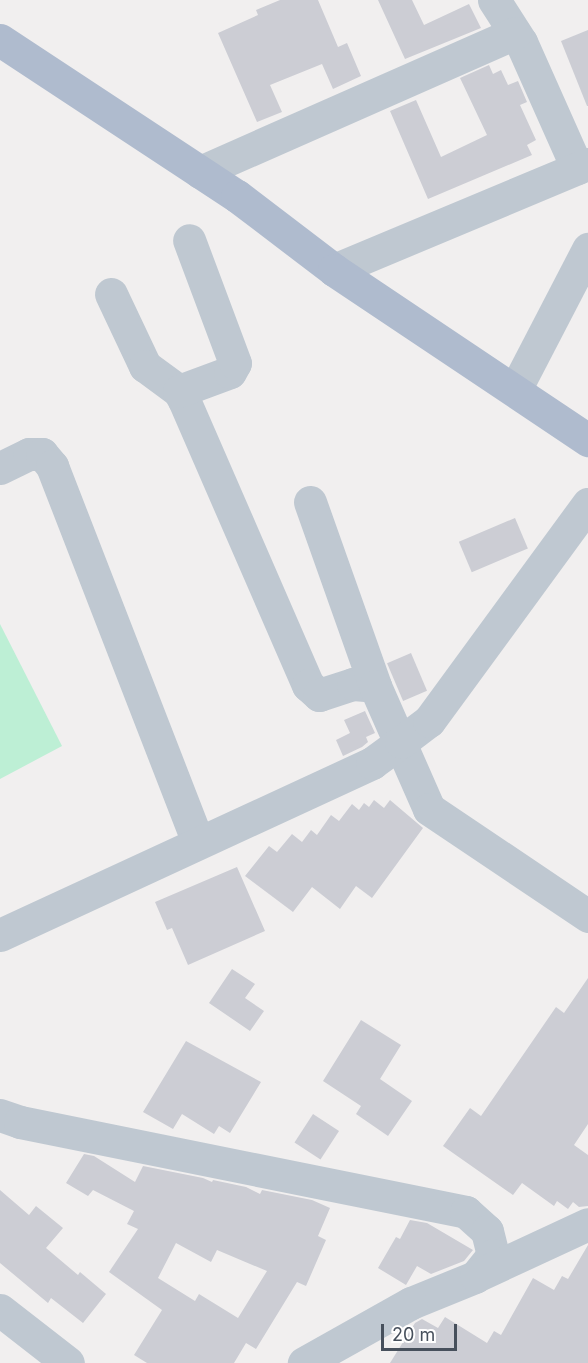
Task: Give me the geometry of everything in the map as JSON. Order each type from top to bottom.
[{"type":"main road","points":[[0,40],[200,172],[334,270],[588,440]]},
{"type":"street","points":[[334,270],[582,166],[515,33],[494,0]]},
{"type":"street","points":[[200,172],[515,33]]},
{"type":"street","points":[[179,391],[230,372],[235,363],[189,240]]},
{"type":"street","points":[[515,390],[588,249]]},
{"type":"street","points":[[111,294],[145,366],[179,391],[308,685],[319,695],[353,684],[375,686]]},
{"type":"street","points":[[0,468],[29,454],[42,454],[52,466],[198,842]]},
{"type":"street","points":[[310,502],[375,686],[429,809],[588,916]]},
{"type":"street","points":[[0,935],[372,763],[401,742],[429,721],[588,504]]},
{"type":"street","points":[[0,1115],[20,1122],[466,1212],[487,1231],[493,1255],[475,1277]]},
{"type":"street","points":[[304,1363],[411,1303],[475,1277],[588,1224]]},
{"type":"street","points":[[0,1310],[68,1363]]},
{"type":"green space","points":[[0,624],[62,746],[0,779]]},
{"type":"building","points":[[280,0],[318,0],[338,47],[347,43],[361,76],[333,89],[322,64],[270,85],[282,112],[257,122],[218,33],[258,15],[256,10]]},
{"type":"building","points":[[378,0],[412,0],[424,25],[469,4],[481,28],[405,59]]},
{"type":"building","points":[[588,30],[588,106],[587,106],[561,41]]},
{"type":"building","points":[[489,65],[493,74],[501,70],[508,85],[518,81],[527,102],[520,105],[536,140],[527,145],[532,155],[428,199],[390,111],[416,100],[441,157],[487,135],[460,78]]},
{"type":"building","points":[[515,518],[528,548],[472,572],[459,542]]},
{"type":"building","points":[[411,653],[427,691],[403,701],[387,663]]},
{"type":"building","points":[[365,711],[375,733],[366,737],[368,742],[362,747],[343,756],[336,740],[350,733],[344,720]]},
{"type":"building","points":[[374,800],[384,808],[390,800],[423,828],[372,898],[356,886],[340,909],[312,887],[293,912],[245,876],[269,846],[277,852],[292,834],[302,842],[311,830],[317,835],[331,815],[339,821],[352,804],[359,810],[364,803],[369,807]]},
{"type":"building","points":[[237,867],[265,931],[188,965],[172,928],[167,930],[155,902]]},
{"type":"building","points":[[232,969],[255,984],[245,998],[264,1011],[250,1031],[209,1003]]},
{"type":"building","points":[[588,978],[588,1124],[574,1145],[588,1155],[588,1206],[579,1207],[573,1202],[568,1209],[557,1201],[554,1206],[522,1183],[513,1195],[443,1146],[470,1108],[481,1116],[556,1007],[564,1013]]},
{"type":"building","points":[[361,1020],[401,1045],[380,1079],[412,1101],[388,1136],[356,1114],[361,1106],[323,1081]]},
{"type":"building","points":[[186,1041],[261,1082],[230,1133],[219,1126],[214,1134],[182,1114],[173,1129],[143,1112]]},
{"type":"building","points":[[313,1114],[339,1131],[320,1159],[294,1143]]},
{"type":"building","points":[[84,1154],[94,1156],[135,1182],[143,1166],[203,1178],[212,1182],[213,1180],[246,1187],[260,1194],[262,1190],[312,1200],[330,1208],[318,1236],[326,1240],[306,1286],[297,1282],[256,1349],[246,1343],[234,1363],[147,1363],[134,1355],[162,1310],[109,1272],[138,1229],[127,1224],[134,1211],[93,1190],[88,1196],[66,1183]],"holes":[[[176,1243],[211,1262],[217,1250],[267,1271],[238,1318],[199,1294],[195,1301],[158,1278]]]},
{"type":"building","points":[[0,1190],[29,1215],[36,1206],[63,1228],[46,1248],[78,1275],[80,1272],[106,1294],[83,1323],[51,1298],[48,1303],[0,1263]]},
{"type":"building","points":[[410,1220],[427,1223],[473,1250],[464,1261],[431,1274],[417,1266],[406,1285],[378,1268],[396,1237],[400,1239]]},
{"type":"building","points":[[588,1245],[588,1363],[390,1363],[415,1323],[422,1319],[438,1328],[445,1317],[487,1343],[494,1331],[501,1335],[533,1278],[554,1290],[562,1276],[568,1279]]}]
